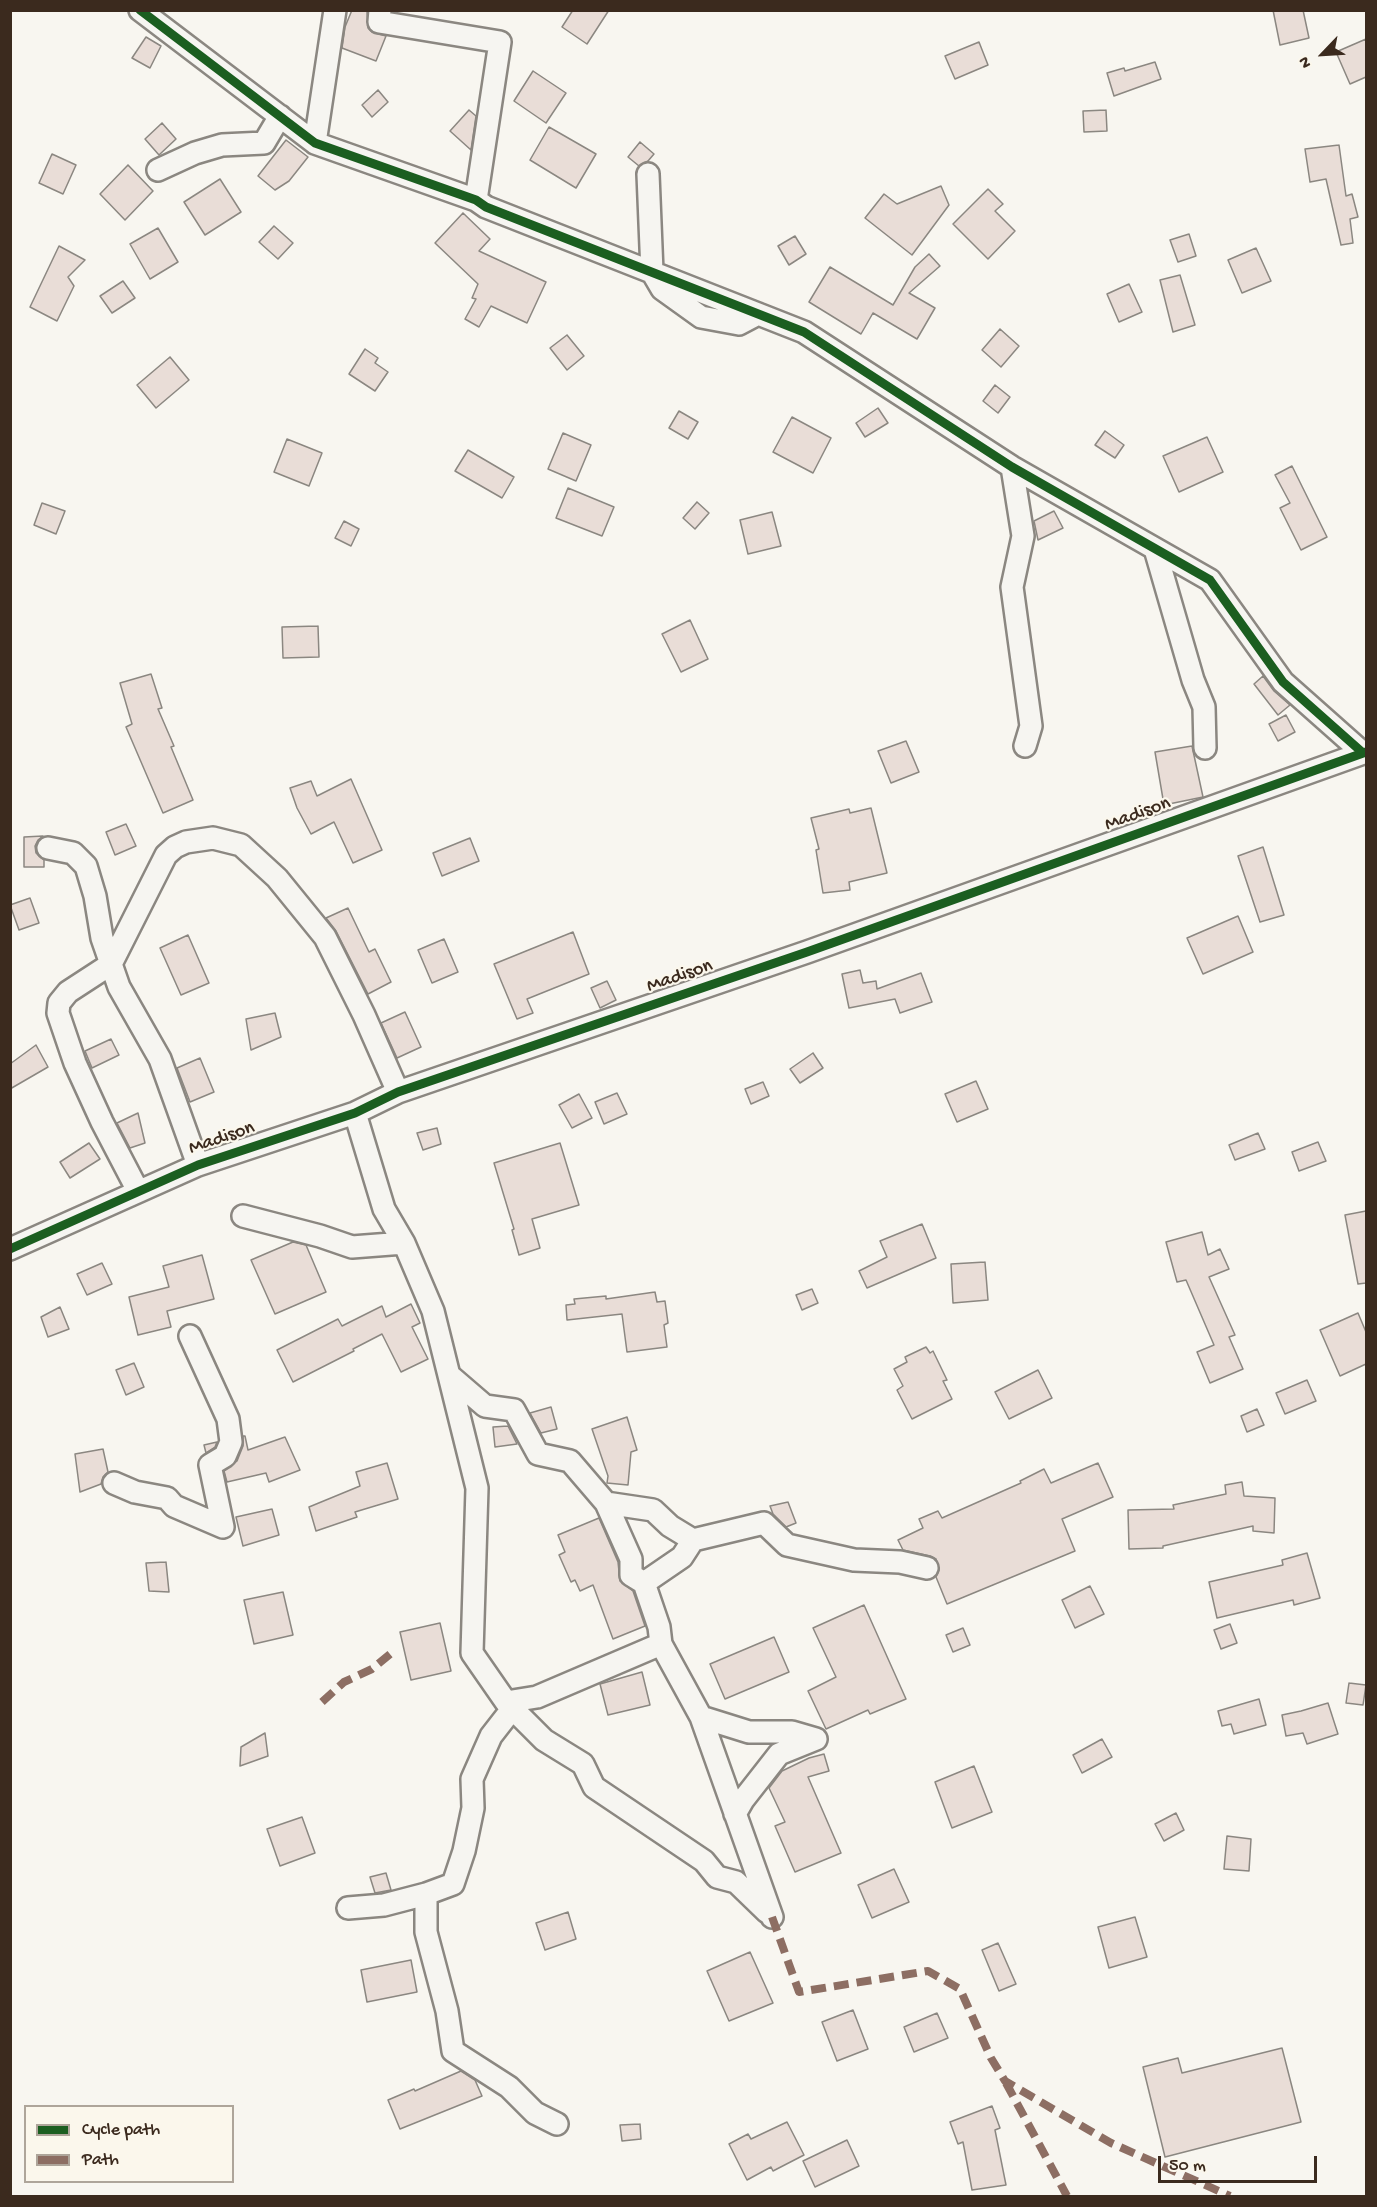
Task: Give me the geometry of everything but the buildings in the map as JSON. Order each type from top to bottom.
[{"type":"street","points":[[140,10],[315,143],[476,200],[486,207],[804,332],[1012,467],[1210,580],[1283,682],[1365,753]]},
{"type":"street","points":[[315,143],[335,10]]},
{"type":"street","points":[[381,10],[378,22],[500,42],[476,200]]},
{"type":"street","points":[[158,170],[195,153],[222,145],[264,143],[280,116]]},
{"type":"street","points":[[648,174],[652,272]]},
{"type":"street","points":[[1012,467],[1023,536],[1012,587],[1030,726],[1025,746]]},
{"type":"street","points":[[1155,549],[1186,660],[1203,707],[1205,748]]},
{"type":"street","name":"Madison","points":[[10,1249],[198,1165],[355,1113],[398,1092],[796,956],[1365,753]]},
{"type":"street","points":[[138,1191],[93,1104],[68,1047],[58,1013],[59,1003],[68,992],[111,964],[166,855],[186,842],[213,838],[241,845],[277,878],[325,937],[364,1014],[398,1092]]},
{"type":"street","points":[[48,849],[73,853],[86,866],[95,896],[102,938],[119,987],[160,1059],[198,1165]]},
{"type":"street","points":[[355,1113],[384,1209],[404,1242],[433,1311],[477,1488],[472,1653],[509,1705],[544,1740],[583,1764],[594,1787],[704,1861],[717,1877],[736,1882],[772,1917],[701,1717],[661,1644],[659,1628],[644,1583],[631,1575],[631,1559],[606,1503],[570,1461],[538,1454],[514,1410],[485,1406],[449,1375]]},
{"type":"street","points":[[243,1216],[320,1236],[352,1247],[404,1242]]},
{"type":"street","points":[[114,1483],[135,1492],[167,1498],[174,1506],[223,1527],[210,1465],[225,1456],[231,1442],[228,1419],[190,1336]]},
{"type":"street","points":[[606,1503],[653,1510],[670,1526],[693,1540]]},
{"type":"street","points":[[644,1583],[682,1557],[693,1540],[764,1522],[787,1545],[854,1560],[900,1562],[927,1568]]},
{"type":"street","points":[[348,1908],[384,1905],[453,1884],[464,1851],[473,1808],[472,1779],[491,1736],[509,1705],[537,1697],[661,1644]]},
{"type":"street","points":[[701,1717],[749,1732],[792,1732],[816,1739],[779,1754],[743,1800],[735,1814]]},
{"type":"street","points":[[426,1894],[426,1932],[447,2011],[453,2051],[509,2087],[535,2113],[557,2124]]},
{"type":"marked path","points":[[322,1702],[344,1682],[372,1669],[395,1650]]},
{"type":"marked path","points":[[772,1917],[799,1992],[928,1971],[960,1989],[991,2058],[1005,2081],[1111,2143],[1230,2196]]},
{"type":"marked path","points":[[1006,2083],[1067,2196]]},
{"type":"cycle path","points":[[140,10],[315,143],[476,200],[486,207],[804,332],[1012,467],[1210,580],[1283,682],[1363,753]]},
{"type":"cycle path","points":[[10,1249],[198,1165],[355,1113],[398,1092],[807,952],[1366,752]]}]
